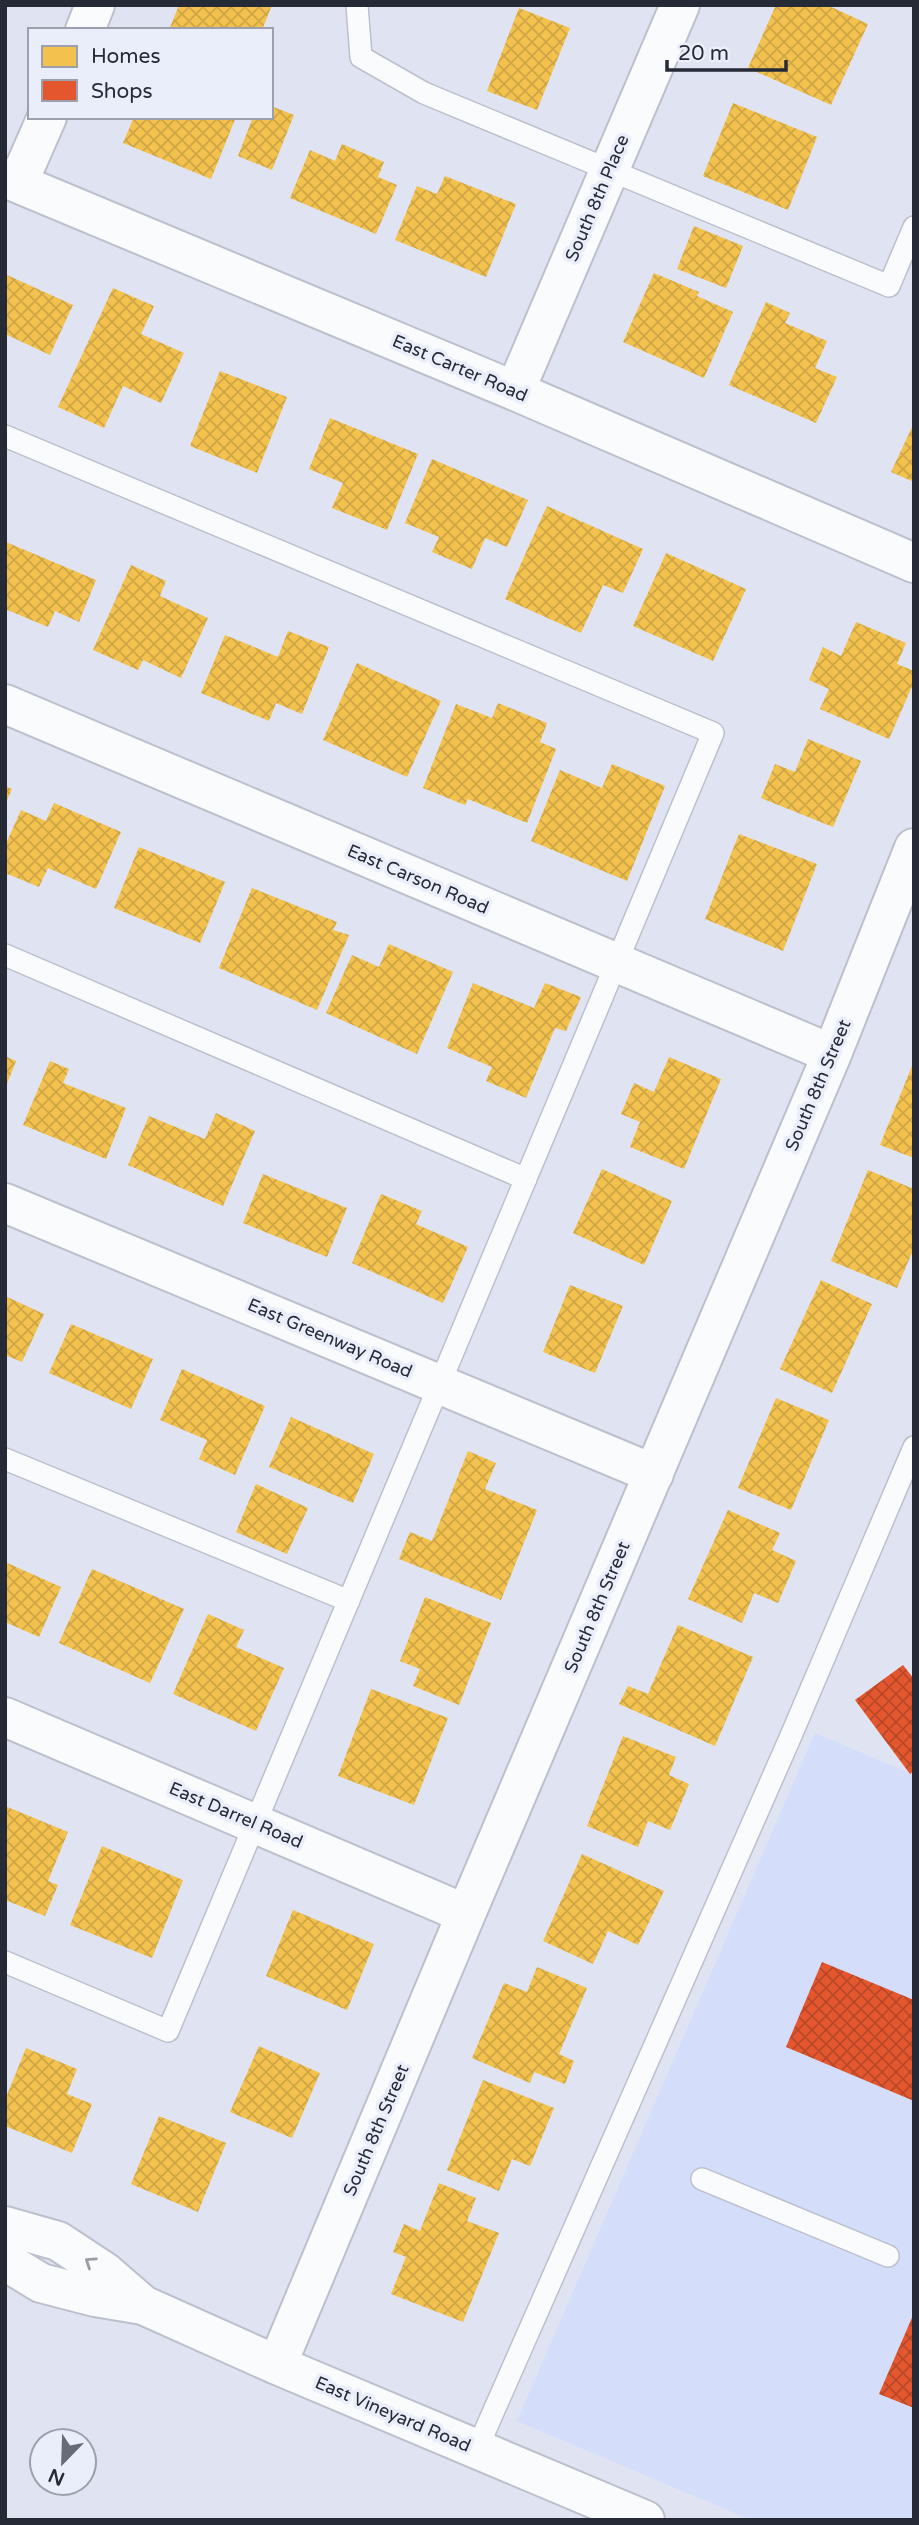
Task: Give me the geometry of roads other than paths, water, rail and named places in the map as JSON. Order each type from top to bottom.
[{"type":"street","points":[[86,28],[95,5]]},
{"type":"street","name":"South 8th Place","points":[[515,391],[680,5]]},
{"type":"street","points":[[12,181],[46,119]]},
{"type":"street","name":"East Carter Road","points":[[12,181],[515,391],[914,563]]},
{"type":"street","name":"East Carson Road","points":[[5,704],[832,1054]]},
{"type":"street","name":"South 8th Street","points":[[277,2365],[832,1054],[914,848]]},
{"type":"street","name":"East Greenway Road","points":[[5,1203],[654,1474]]},
{"type":"street","name":"East Darrel Road","points":[[5,1717],[466,1914]]},
{"type":"street","name":"East Vineyard Road","points":[[5,2226],[58,2241],[105,2272],[143,2305]]},
{"type":"street","name":"East Vineyard Road","points":[[5,2261],[41,2283],[95,2297],[143,2305],[277,2365],[645,2520]]},
{"type":"lane","points":[[357,5],[362,57],[425,93],[610,167],[889,286],[914,227]]},
{"type":"lane","points":[[5,436],[713,733],[168,2031],[5,1962]]},
{"type":"lane","points":[[5,956],[526,1179]]},
{"type":"lane","points":[[477,2449],[790,1738],[914,1447]]},
{"type":"lane","points":[[5,1459],[349,1601]]},
{"type":"lane","points":[[702,2179],[888,2256]]}]
